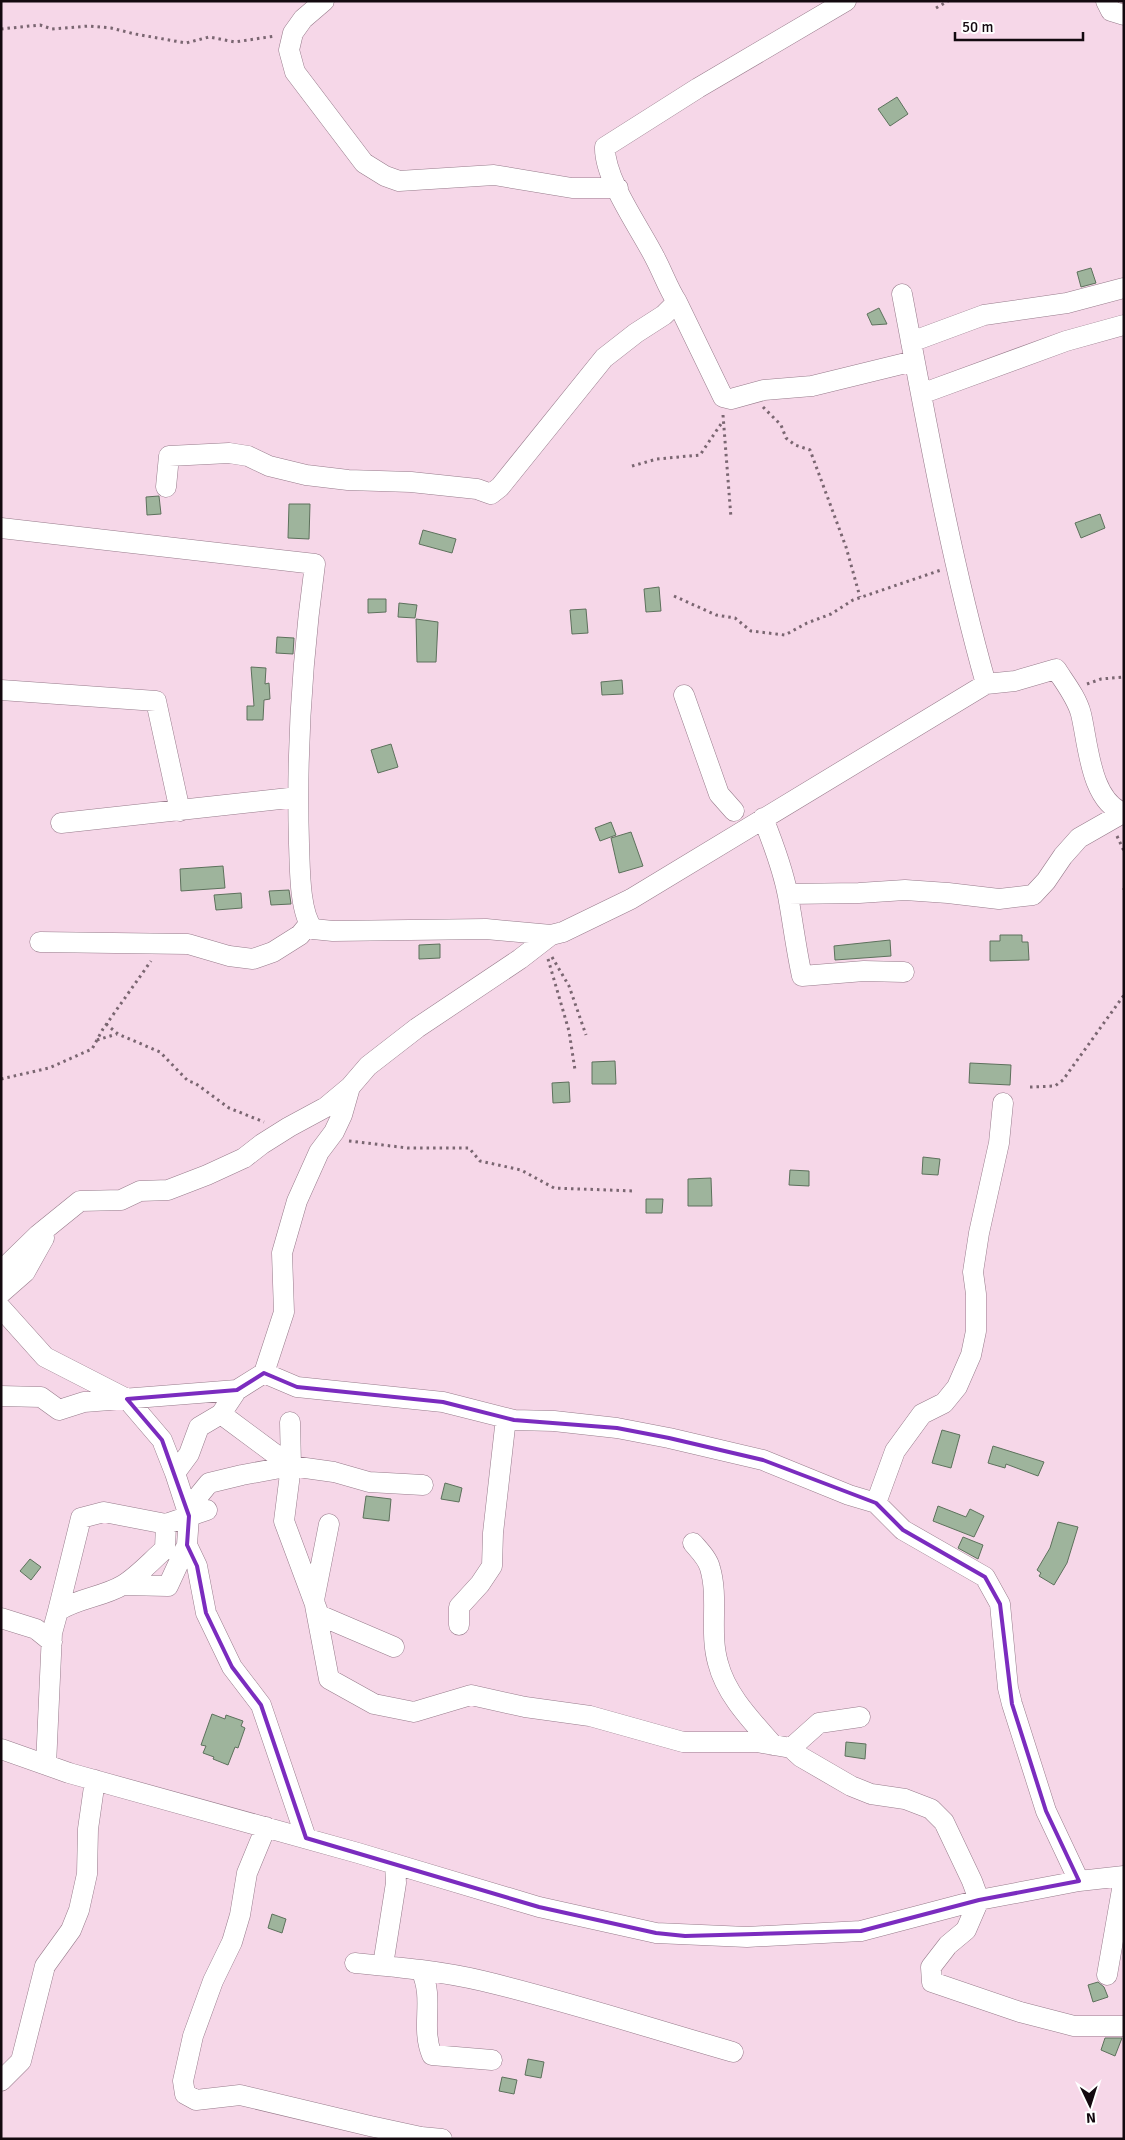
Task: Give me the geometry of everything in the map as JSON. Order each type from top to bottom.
[{"type":"street","points":[[324,1],[303,19],[293,33],[289,50],[295,72],[364,163],[385,176],[399,181],[494,175],[572,188],[618,188]]},
{"type":"street","points":[[846,1],[698,88],[605,147],[608,166],[618,188],[656,258],[669,291],[677,302],[723,397],[731,399],[764,390],[812,386],[913,352],[984,315],[1067,303],[1124,288]]},
{"type":"street","points":[[1106,1],[1111,11],[1124,15]]},
{"type":"street","points":[[902,294],[956,566],[986,684]]},
{"type":"street","points":[[166,487],[169,456],[229,452],[248,456],[269,466],[306,475],[348,480],[411,482],[477,489],[491,494],[500,487],[604,358],[636,333],[664,315],[677,302]]},
{"type":"street","points":[[921,394],[1066,340],[1124,325]]},
{"type":"street","points":[[1,528],[315,564],[305,637],[298,750],[300,869],[309,924],[313,929],[333,931],[486,929],[547,938]]},
{"type":"street","points":[[1,1271],[80,1200],[121,1200],[140,1191],[168,1190],[244,1158],[279,1133],[326,1107],[350,1087],[368,1066],[417,1028],[547,938],[631,899],[986,684],[1014,681],[1056,669],[1081,712],[1092,771],[1107,801],[1116,811],[1123,813]]},
{"type":"street","points":[[1,690],[156,701],[180,811]]},
{"type":"street","points":[[684,695],[719,794],[734,811],[742,831]]},
{"type":"street","points":[[60,823],[298,797]]},
{"type":"street","points":[[734,811],[761,819],[774,846],[788,894],[795,946],[802,976],[864,971],[904,972]]},
{"type":"street","points":[[788,894],[905,890],[948,892],[999,899],[1033,895],[1046,881],[1062,856],[1079,838],[1123,813]]},
{"type":"street","points":[[40,942],[188,944],[229,956],[253,959],[273,952],[286,944],[300,935],[309,924]]},
{"type":"street","points":[[175,1472],[189,1454],[199,1427],[221,1414],[237,1390],[264,1373],[284,1312],[282,1253],[297,1201],[319,1152],[342,1115],[350,1087]]},
{"type":"street","points":[[876,1503],[895,1451],[922,1414],[944,1403],[957,1387],[971,1355],[976,1331],[976,1294],[973,1272],[978,1233],[999,1143],[1003,1104]]},
{"type":"street","points":[[1,1292],[25,1272],[52,1224]]},
{"type":"street","points":[[1,1308],[46,1357],[127,1399],[162,1440],[194,1512]]},
{"type":"street","points":[[264,1373],[296,1387],[443,1402],[506,1418],[618,1428],[719,1449],[763,1460],[849,1496],[876,1503],[903,1530],[985,1577],[993,1590],[1000,1604],[1008,1688],[1012,1704],[1046,1811],[1079,1881]]},
{"type":"street","points":[[1,1396],[41,1396],[59,1410],[84,1402],[237,1390]]},
{"type":"street","points":[[221,1414],[291,1466]]},
{"type":"street","points":[[459,1625],[459,1607],[480,1584],[492,1566],[493,1533],[506,1418]]},
{"type":"street","points":[[290,1422],[291,1466],[284,1521],[319,1615],[394,1647]]},
{"type":"street","points":[[124,1585],[168,1586],[187,1545],[194,1512],[209,1483],[291,1466],[334,1472],[369,1482],[423,1484]]},
{"type":"street","points":[[46,1765],[52,1642],[81,1518],[104,1512],[166,1524],[194,1512]]},
{"type":"street","points":[[58,1611],[68,1605],[89,1600],[124,1585],[165,1549],[166,1524]]},
{"type":"street","points":[[330,1524],[314,1600],[329,1678],[374,1704],[414,1712],[471,1695],[525,1707],[590,1716],[683,1742],[757,1742],[782,1746],[819,1723],[860,1717]]},
{"type":"street","points":[[694,1542],[710,1566],[713,1590],[712,1622],[718,1663],[731,1692],[782,1746],[851,1786],[871,1794],[905,1799],[931,1809],[944,1822],[979,1900],[966,1930],[948,1945],[930,1966],[932,1982],[1020,2012],[1074,2026],[1124,2026]]},
{"type":"street","points":[[187,1545],[197,1566],[206,1613],[232,1667],[261,1705],[306,1838]]},
{"type":"street","points":[[1,1618],[36,1630],[52,1642]]},
{"type":"street","points":[[1,1749],[95,1780],[306,1838],[539,1907],[639,1930],[685,1936],[747,1937],[861,1931],[979,1900],[1079,1881],[1124,1877],[1120,1923],[1107,1975]]},
{"type":"street","points":[[1,2081],[21,2062],[44,1966],[71,1930],[79,1910],[87,1874],[88,1829],[95,1780]]},
{"type":"street","points":[[266,1827],[247,1873],[240,1915],[232,1942],[213,1981],[192,2036],[184,2081],[185,2094],[196,2100],[240,2095],[370,2126],[442,2139]]},
{"type":"street","points":[[383,1965],[396,1883],[395,1864]]},
{"type":"street","points":[[355,1963],[421,1970],[481,1980],[578,2006],[732,2052]]},
{"type":"street","points":[[421,1970],[427,1984],[426,2042],[432,2055],[492,2060]]},
{"type":"path","points":[[936,8],[948,1]]},
{"type":"path","points":[[1,29],[40,25],[52,29],[89,26],[111,28],[186,43],[209,37],[235,42],[293,33]]},
{"type":"path","points":[[750,393],[781,426],[786,438],[810,450],[846,547],[860,597]]},
{"type":"path","points":[[723,397],[723,420],[731,518]]},
{"type":"path","points":[[632,466],[657,459],[700,455],[723,420]]},
{"type":"path","points":[[674,596],[716,615],[735,618],[751,631],[785,635],[807,623],[832,614],[860,597],[956,566]]},
{"type":"path","points":[[1071,692],[1101,679],[1124,677]]},
{"type":"path","points":[[547,938],[569,986],[586,1035]]},
{"type":"path","points":[[547,938],[569,1031],[575,1070]]},
{"type":"path","points":[[1,1079],[49,1068],[81,1056],[92,1049],[106,1024],[162,944]]},
{"type":"path","points":[[1030,1087],[1055,1086],[1063,1080],[1124,995]]},
{"type":"path","points":[[106,1024],[118,1034],[160,1052],[188,1081],[195,1083],[229,1108],[265,1123],[279,1133]]},
{"type":"path","points":[[97,1040],[118,1034]]},
{"type":"path","points":[[330,1136],[360,1143],[408,1148],[469,1148],[480,1161],[522,1170],[554,1188],[634,1191]]},
{"type":"highlighted area","points":[[264,1373],[297,1387],[443,1402],[514,1420],[617,1428],[669,1438],[763,1460],[876,1503],[903,1530],[985,1577],[1000,1604],[1012,1704],[1046,1811],[1079,1881],[979,1900],[861,1931],[685,1936],[656,1933],[539,1907],[306,1838],[261,1705],[232,1667],[206,1613],[197,1566],[187,1545],[189,1516],[162,1440],[127,1399],[237,1390]]},
{"type":"building","points":[[897,97],[908,114],[890,126],[878,109]]},
{"type":"building","points":[[1091,268],[1096,283],[1081,287],[1077,272]]},
{"type":"building","points":[[879,308],[887,324],[872,325],[867,314]]},
{"type":"building","points":[[159,496],[161,514],[147,515],[146,497]]},
{"type":"building","points":[[289,504],[310,504],[309,539],[288,538]]},
{"type":"building","points":[[1100,514],[1105,528],[1081,538],[1075,523]]},
{"type":"building","points":[[423,530],[456,539],[452,553],[419,544]]},
{"type":"building","points":[[659,587],[661,611],[646,612],[644,589]]},
{"type":"building","points":[[368,599],[386,599],[386,612],[368,613]]},
{"type":"building","points":[[399,603],[417,605],[415,618],[398,617]]},
{"type":"building","points":[[586,609],[588,633],[572,634],[570,610]]},
{"type":"building","points":[[416,619],[438,622],[436,662],[417,662]]},
{"type":"building","points":[[277,637],[294,638],[293,654],[276,653]]},
{"type":"building","points":[[251,667],[266,668],[265,684],[269,683],[270,699],[264,700],[263,720],[247,720],[247,706],[254,706]]},
{"type":"building","points":[[622,680],[623,694],[602,695],[601,682]]},
{"type":"building","points":[[391,744],[398,767],[378,773],[371,750]]},
{"type":"building","points":[[611,822],[616,835],[600,841],[595,828]]},
{"type":"building","points":[[631,832],[643,866],[619,873],[611,838]]},
{"type":"building","points":[[223,866],[225,888],[181,891],[180,869]]},
{"type":"building","points":[[289,890],[291,904],[271,905],[269,891]]},
{"type":"building","points":[[241,893],[242,908],[216,910],[214,895]]},
{"type":"building","points":[[1000,935],[1022,935],[1022,942],[1028,942],[1029,960],[990,961],[990,941],[1000,941]]},
{"type":"building","points":[[890,940],[891,956],[835,960],[834,946]]},
{"type":"building","points":[[440,944],[440,958],[419,959],[419,945]]},
{"type":"building","points":[[615,1061],[616,1084],[592,1084],[592,1062]]},
{"type":"building","points":[[970,1063],[1011,1065],[1010,1085],[969,1083]]},
{"type":"building","points":[[569,1082],[570,1102],[553,1103],[552,1083]]},
{"type":"building","points":[[923,1157],[940,1159],[938,1175],[922,1174]]},
{"type":"building","points":[[790,1170],[809,1171],[809,1186],[789,1185]]},
{"type":"building","points":[[711,1178],[712,1206],[688,1206],[688,1179]]},
{"type":"building","points":[[646,1199],[663,1199],[662,1213],[646,1213]]},
{"type":"building","points":[[942,1430],[960,1435],[951,1468],[932,1463]]},
{"type":"building","points":[[993,1446],[1044,1462],[1038,1476],[1006,1464],[1005,1468],[988,1463]]},
{"type":"building","points":[[445,1483],[462,1488],[459,1502],[441,1499]]},
{"type":"building","points":[[366,1496],[391,1499],[389,1521],[363,1518]]},
{"type":"building","points":[[938,1506],[966,1517],[970,1509],[984,1516],[974,1537],[933,1521]]},
{"type":"building","points":[[1058,1522],[1078,1527],[1067,1563],[1054,1585],[1039,1576],[1041,1573],[1037,1570],[1050,1548]]},
{"type":"building","points":[[963,1537],[983,1545],[978,1559],[958,1548]]},
{"type":"building","points":[[30,1559],[41,1567],[31,1580],[20,1571]]},
{"type":"building","points":[[212,1714],[225,1719],[226,1715],[243,1721],[241,1726],[245,1728],[238,1748],[235,1747],[228,1765],[203,1753],[206,1746],[201,1745]]},
{"type":"building","points":[[846,1742],[866,1744],[865,1759],[845,1756]]},
{"type":"building","points":[[272,1914],[286,1919],[282,1933],[268,1928]]},
{"type":"building","points":[[1098,1982],[1104,1987],[1108,1997],[1093,2002],[1088,1985]]},
{"type":"building","points":[[1105,2038],[1122,2038],[1115,2056],[1101,2050]]},
{"type":"building","points":[[528,2059],[544,2062],[541,2078],[525,2075]]},
{"type":"building","points":[[502,2077],[517,2080],[514,2094],[499,2091]]}]
